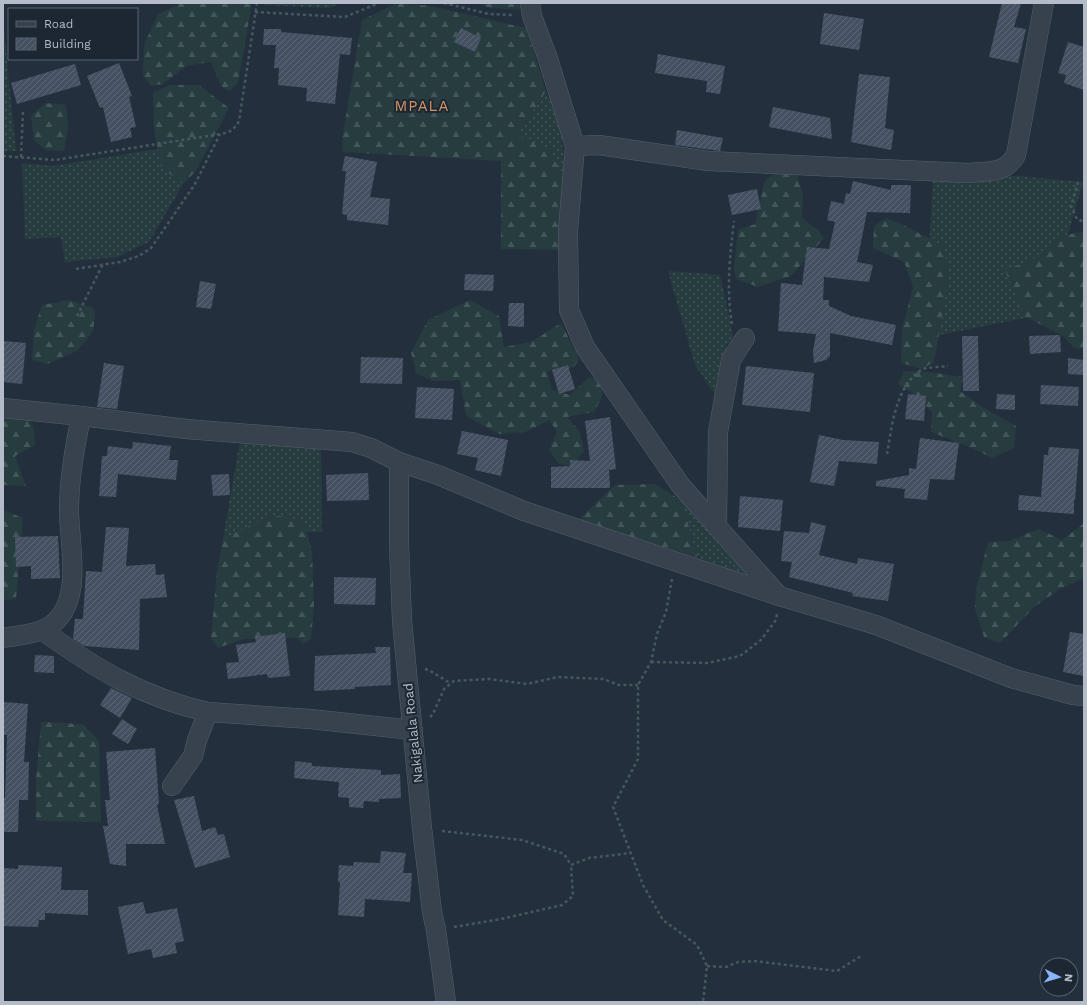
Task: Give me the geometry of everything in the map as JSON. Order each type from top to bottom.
[{"type":"street","points":[[575,146],[599,146],[708,161],[968,173],[1002,169],[1008,166],[1016,155],[1044,3]]},
{"type":"street","points":[[531,10],[575,146],[568,231],[569,310],[585,347],[681,486],[779,596]]},
{"type":"street","points":[[717,526],[718,432],[731,360],[741,345]]},
{"type":"street","points":[[3,408],[186,429],[352,442],[371,448],[399,462],[438,475],[524,510],[779,596],[876,626],[1011,678],[1073,695],[1084,696]]},
{"type":"street","points":[[3,638],[42,630],[55,622],[65,608],[71,589],[73,565],[69,510],[72,466],[81,416]]},
{"type":"street","name":"Nakigalala Road","points":[[399,462],[402,621],[422,828],[432,912],[446,1002]]},
{"type":"street","points":[[42,630],[78,656],[131,686],[168,701],[208,712],[310,719],[413,730]]},
{"type":"street","points":[[172,786],[193,756],[197,740],[208,712]]},
{"type":"path","points":[[3,156],[55,160],[221,134],[235,129],[238,122],[257,3]]},
{"type":"path","points":[[255,12],[345,17],[379,3]]},
{"type":"path","points":[[444,3],[489,14],[531,10]]},
{"type":"path","points":[[21,157],[23,111]]},
{"type":"path","points":[[76,269],[120,262],[139,256],[151,248],[194,184],[221,134]]},
{"type":"path","points":[[1078,182],[1071,206],[1077,219],[1084,222]]},
{"type":"path","points":[[734,221],[729,266],[730,311],[741,345]]},
{"type":"path","points":[[77,316],[103,264]]},
{"type":"path","points":[[887,454],[894,410],[908,383],[922,369],[948,366]]},
{"type":"path","points":[[675,561],[666,612],[657,634],[651,662],[638,685],[638,759],[613,807],[643,885],[662,920],[697,945],[707,966],[703,1002]]},
{"type":"path","points":[[651,662],[707,663],[740,656],[761,640],[776,620],[779,596]]},
{"type":"path","points":[[406,665],[429,670],[450,683]]},
{"type":"path","points":[[413,730],[433,714],[444,688],[454,680],[489,679],[527,684],[558,677],[603,678],[619,686],[638,685]]},
{"type":"path","points":[[422,828],[522,840],[564,854],[571,865],[573,896],[562,905],[501,919],[436,930]]},
{"type":"path","points":[[571,865],[589,858],[630,853]]},
{"type":"path","points":[[707,966],[726,967],[738,962],[754,961],[837,971],[861,956]]},
{"type":"green space","points":[[182,3],[252,3],[238,83],[229,91],[221,86],[211,62],[186,66],[163,84],[151,86],[143,75],[144,45],[158,14]]},
{"type":"green space","points":[[264,3],[340,3],[330,8],[264,5]]},
{"type":"green space","points":[[397,3],[430,6],[526,28],[546,91],[517,136],[551,149],[566,188],[561,250],[501,249],[501,161],[343,152],[342,140],[362,20]]},
{"type":"green space","points":[[478,3],[523,3],[523,10],[489,8]]},
{"type":"green space","points":[[3,20],[16,151],[3,151]]},
{"type":"green space","points":[[169,85],[199,85],[229,108],[196,171],[183,184],[161,167],[154,129],[153,93]]},
{"type":"green space","points":[[546,91],[561,127],[566,188],[517,136]]},
{"type":"green space","points":[[45,103],[66,105],[68,127],[64,151],[45,150],[34,140],[31,116]]},
{"type":"green space","points":[[158,149],[161,167],[183,184],[149,242],[117,257],[65,262],[61,237],[25,239],[22,163],[53,166]]},
{"type":"green space","points":[[776,170],[796,172],[803,194],[802,218],[818,230],[824,238],[791,276],[758,287],[736,279],[734,269],[738,230],[755,224],[764,183]]},
{"type":"green space","points":[[1018,176],[1083,182],[1045,314],[924,338],[933,177]]},
{"type":"green space","points":[[886,218],[944,246],[949,277],[934,362],[922,369],[901,363],[902,329],[913,287],[904,262],[873,248],[874,226]]},
{"type":"green space","points":[[1084,231],[1084,349],[1074,348],[1063,336],[1024,316],[1005,270],[1032,260],[1058,237]]},
{"type":"green space","points":[[668,271],[720,275],[735,344],[727,343],[718,399],[695,365]]},
{"type":"green space","points":[[69,300],[94,308],[95,316],[93,331],[77,351],[47,364],[32,360],[34,330],[42,305]]},
{"type":"green space","points":[[470,300],[499,316],[504,347],[531,342],[561,323],[579,359],[574,367],[547,371],[552,390],[570,395],[589,377],[601,381],[603,395],[594,412],[567,417],[580,432],[584,451],[572,466],[559,464],[549,450],[557,432],[549,420],[526,432],[499,434],[466,416],[460,380],[433,381],[416,373],[411,352],[428,320]]},
{"type":"green space","points":[[904,371],[928,372],[963,377],[960,391],[984,408],[1016,426],[1014,448],[992,458],[972,448],[931,432],[932,412],[916,396],[898,384]]},
{"type":"green space","points":[[26,414],[34,428],[35,445],[15,456],[26,486],[3,485],[3,419]]},
{"type":"green space","points":[[240,441],[321,444],[322,532],[307,532],[303,520],[223,539]]},
{"type":"green space","points":[[655,484],[682,501],[697,557],[577,521],[615,485]]},
{"type":"green space","points":[[682,501],[754,579],[697,557]]},
{"type":"green space","points":[[3,510],[23,518],[16,599],[4,600]]},
{"type":"green space","points":[[272,515],[303,520],[312,551],[314,606],[311,639],[303,644],[297,638],[244,639],[218,648],[211,638],[217,570],[223,539]]},
{"type":"green space","points":[[1084,523],[1084,578],[1060,589],[1034,607],[1000,643],[984,637],[975,609],[976,589],[988,542],[1008,541],[1039,529],[1062,540]]},
{"type":"green space","points":[[41,722],[83,724],[99,741],[101,822],[36,821],[36,780]]},
{"type":"building","points":[[1002,3],[1021,3],[1014,27],[1026,29],[1018,63],[989,57]]},
{"type":"building","points":[[824,13],[864,19],[859,50],[820,44]]},
{"type":"building","points":[[461,28],[481,38],[475,52],[454,42]]},
{"type":"building","points":[[264,29],[281,29],[281,32],[352,38],[350,55],[340,54],[335,104],[306,101],[307,88],[278,85],[279,68],[274,68],[276,45],[263,45]]},
{"type":"building","points":[[1068,42],[1084,47],[1084,90],[1064,83],[1066,75],[1058,73]]},
{"type":"building","points":[[658,54],[725,66],[720,94],[706,92],[707,81],[655,73]]},
{"type":"building","points":[[119,63],[132,96],[129,97],[136,127],[130,128],[132,137],[111,142],[103,107],[100,108],[87,76]]},
{"type":"building","points":[[75,64],[81,85],[17,104],[11,83]]},
{"type":"building","points":[[859,74],[890,77],[885,128],[894,130],[891,150],[851,142]]},
{"type":"building","points":[[773,107],[830,118],[832,139],[769,127]]},
{"type":"building","points":[[677,130],[723,138],[720,151],[675,145]]},
{"type":"building","points":[[345,156],[377,162],[370,197],[390,199],[388,225],[347,220],[347,215],[342,214],[346,171],[342,171]]},
{"type":"building","points":[[853,181],[891,190],[891,185],[911,185],[910,213],[867,212],[857,262],[873,265],[869,282],[824,277],[823,300],[829,300],[829,306],[851,316],[896,325],[892,345],[830,333],[830,356],[826,360],[814,363],[813,351],[816,334],[778,331],[781,283],[802,285],[807,247],[829,249],[835,222],[827,220],[831,201],[844,204],[846,193],[850,194]]},
{"type":"building","points":[[757,189],[761,209],[732,215],[728,195]]},
{"type":"building","points":[[465,274],[494,275],[493,291],[464,290]]},
{"type":"building","points":[[200,281],[216,284],[211,309],[196,307]]},
{"type":"building","points":[[509,303],[524,303],[524,327],[508,326]]},
{"type":"building","points":[[1060,335],[1061,352],[1030,354],[1029,336]]},
{"type":"building","points":[[962,336],[978,336],[979,391],[963,391]]},
{"type":"building","points":[[3,341],[26,343],[22,384],[3,382]]},
{"type":"building","points":[[361,357],[403,358],[402,384],[360,383]]},
{"type":"building","points":[[1068,358],[1084,360],[1084,375],[1068,374]]},
{"type":"building","points":[[104,363],[124,366],[117,409],[97,407]]},
{"type":"building","points":[[568,365],[575,389],[559,394],[552,370]]},
{"type":"building","points":[[746,366],[814,373],[810,412],[742,405]]},
{"type":"building","points":[[1041,385],[1079,387],[1078,406],[1040,404]]},
{"type":"building","points":[[417,387],[454,389],[452,420],[415,418]]},
{"type":"building","points":[[908,394],[926,396],[924,421],[905,419]]},
{"type":"building","points":[[997,394],[1015,395],[1015,410],[996,409]]},
{"type":"building","points":[[610,417],[616,469],[609,470],[610,488],[551,488],[551,467],[570,466],[570,460],[590,461],[585,421]]},
{"type":"building","points":[[462,431],[508,440],[501,476],[475,470],[478,458],[457,454]]},
{"type":"building","points":[[819,435],[843,440],[879,442],[877,464],[839,461],[834,486],[810,482]]},
{"type":"building","points":[[920,438],[959,443],[954,480],[930,479],[927,500],[904,498],[905,489],[876,486],[876,481],[909,475],[909,468],[916,469]]},
{"type":"building","points":[[133,442],[171,446],[169,460],[178,460],[176,480],[118,474],[116,497],[99,496],[102,456],[107,456],[108,446],[132,449]]},
{"type":"building","points":[[1049,447],[1079,449],[1074,514],[1018,510],[1019,495],[1041,497],[1044,455],[1048,455]]},
{"type":"building","points":[[368,473],[369,500],[327,501],[326,475]]},
{"type":"building","points":[[229,474],[230,495],[213,496],[211,475]]},
{"type":"building","points":[[740,496],[783,500],[780,531],[738,527]]},
{"type":"building","points":[[811,522],[826,526],[819,555],[857,564],[858,558],[894,564],[888,601],[852,596],[853,593],[789,577],[792,562],[781,561],[784,531],[809,533]]},
{"type":"building","points":[[106,527],[129,528],[126,566],[155,564],[156,575],[164,574],[167,597],[140,599],[139,650],[84,646],[73,639],[75,619],[83,619],[86,571],[102,572]]},
{"type":"building","points":[[58,536],[60,578],[31,579],[31,566],[16,567],[15,537]]},
{"type":"building","points":[[334,577],[376,578],[375,605],[334,604]]},
{"type":"building","points":[[1070,632],[1084,634],[1084,676],[1063,672]]},
{"type":"building","points":[[285,633],[290,676],[268,678],[267,674],[228,679],[226,663],[239,662],[236,645],[256,642],[255,637]]},
{"type":"building","points":[[375,647],[390,647],[391,685],[314,691],[315,656],[376,653]]},
{"type":"building","points":[[35,655],[54,656],[54,673],[34,672]]},
{"type":"building","points":[[111,688],[132,698],[120,718],[100,705]]},
{"type":"building","points":[[3,702],[28,704],[24,762],[29,762],[28,800],[19,800],[18,832],[3,832],[3,798],[5,798],[7,735],[3,735]]},
{"type":"building","points":[[122,719],[137,729],[128,744],[112,734]]},
{"type":"building","points":[[155,748],[159,804],[157,805],[165,844],[126,844],[126,866],[110,864],[103,826],[108,826],[105,800],[110,800],[106,752]]},
{"type":"building","points":[[295,761],[312,763],[312,766],[381,770],[381,775],[400,774],[401,798],[379,799],[379,802],[364,801],[363,808],[349,807],[349,798],[338,797],[339,782],[294,778]]},
{"type":"building","points":[[194,796],[202,831],[215,827],[218,835],[224,834],[230,857],[195,868],[174,800]]},
{"type":"building","points":[[381,851],[406,853],[403,873],[412,873],[410,902],[365,899],[364,917],[338,915],[340,882],[338,882],[339,865],[353,866],[354,862],[380,863]]},
{"type":"building","points":[[18,865],[62,867],[61,890],[88,890],[88,915],[45,913],[45,920],[39,920],[38,927],[3,926],[3,868],[18,869]]},
{"type":"building","points":[[143,902],[146,914],[177,908],[184,941],[175,943],[177,953],[153,958],[151,949],[128,954],[118,907]]},
{"type":"district","name":"MPALA","points":[[422,106]]}]
